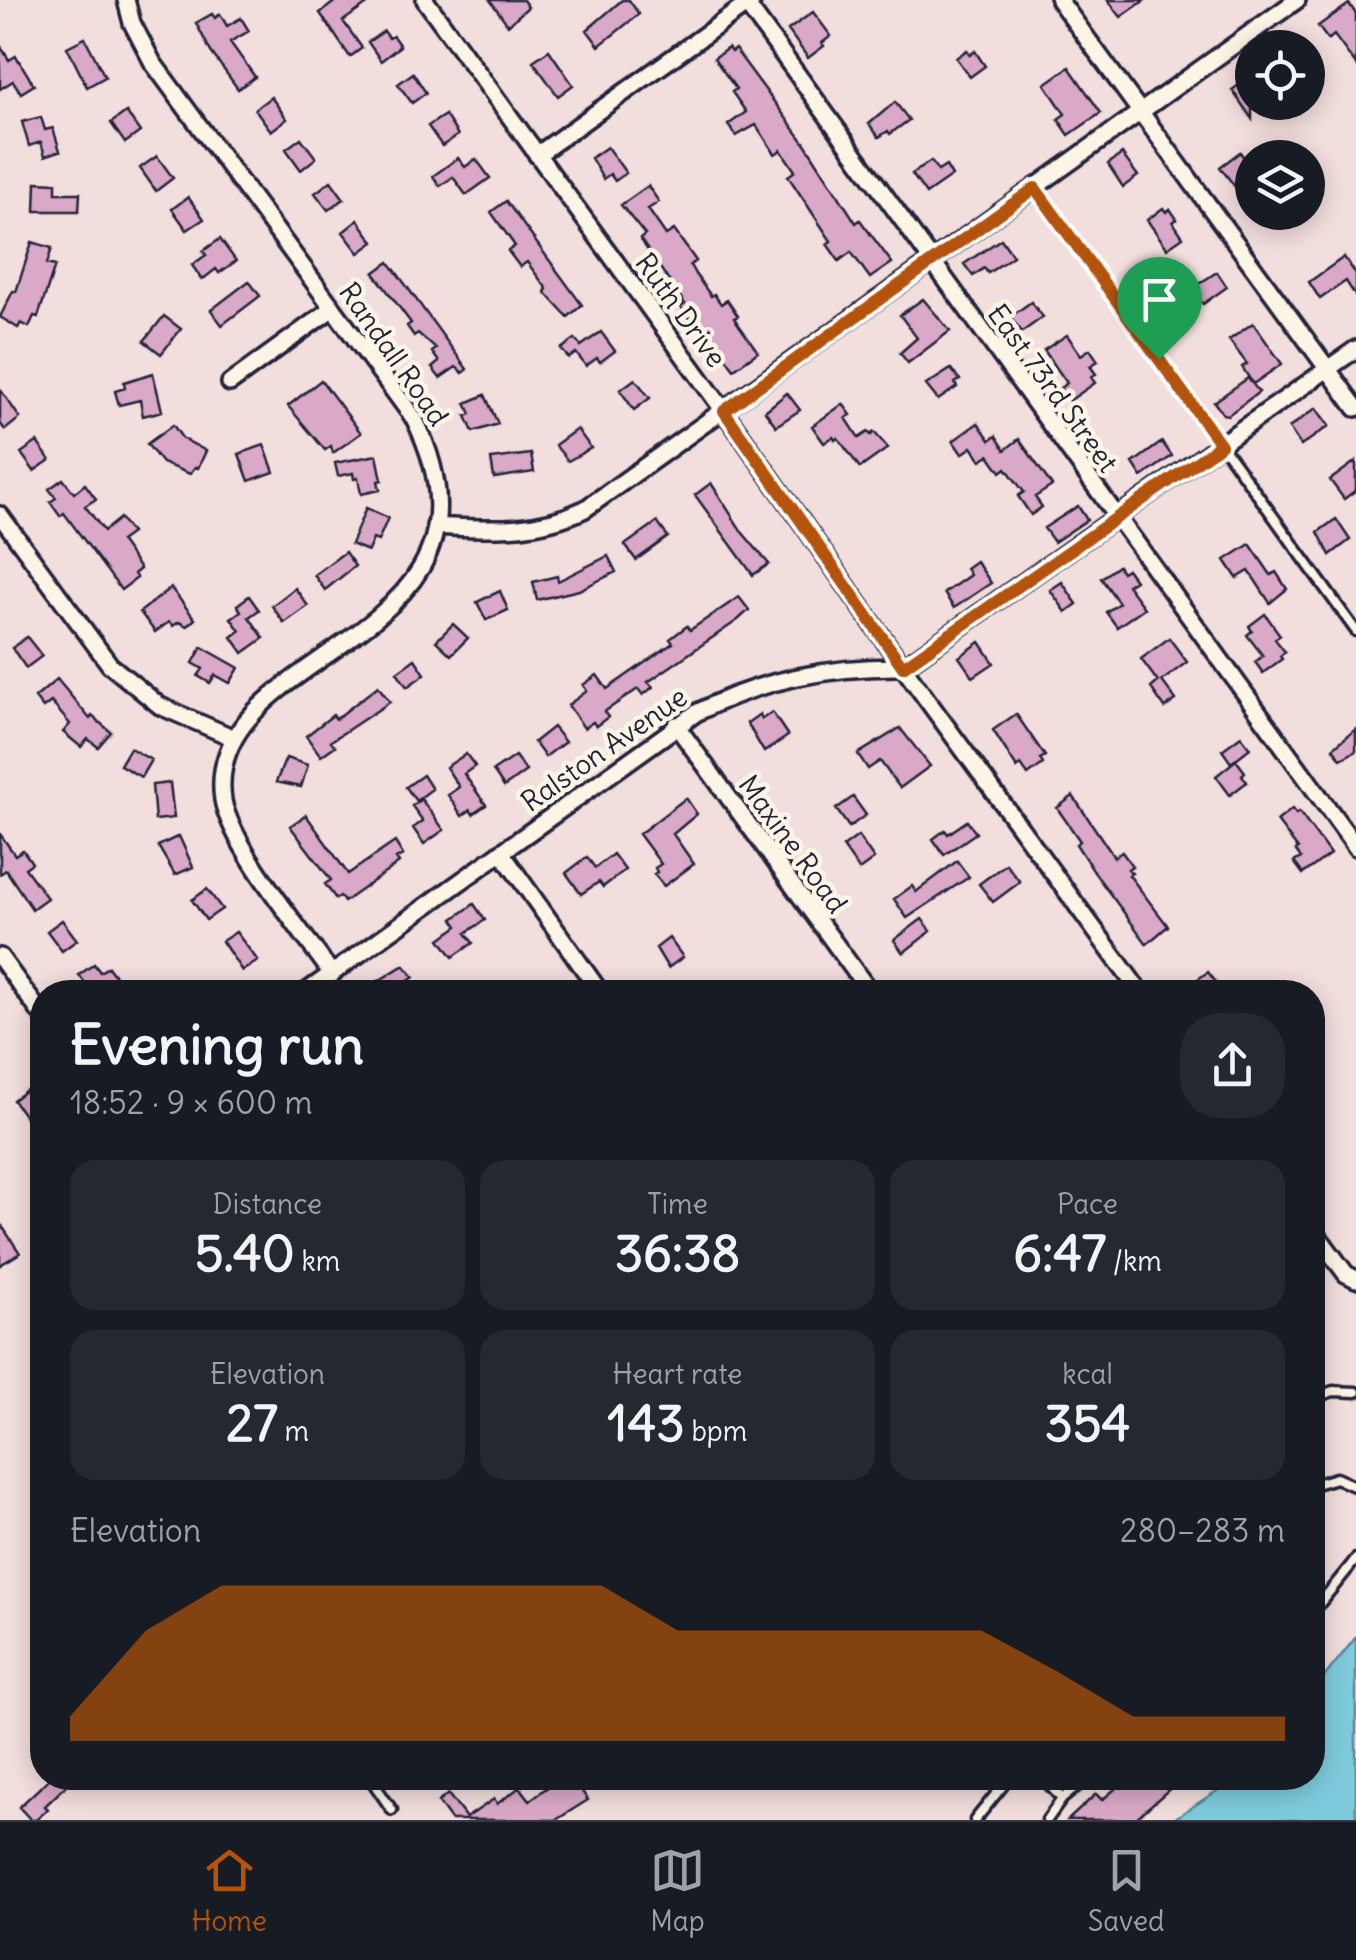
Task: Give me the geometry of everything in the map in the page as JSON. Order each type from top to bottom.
[{"type":"street","name":"Randall Road","points":[[126,0],[132,23],[153,62],[414,420],[428,446],[438,496],[435,526],[418,573],[391,606],[256,709],[234,738],[223,780],[222,796],[230,824],[332,974]]},
{"type":"street","name":"Ruth Drive","points":[[424,0],[1131,980]]},
{"type":"street","points":[[1059,0],[1356,408]]},
{"type":"street","points":[[435,526],[514,529],[565,519],[598,501],[1297,0]]},
{"type":"street","points":[[536,156],[750,3]]},
{"type":"street","name":"East 73rd Street","points":[[750,3],[931,262],[1356,847]]},
{"type":"street","points":[[230,383],[332,308]]},
{"type":"street","points":[[903,667],[1356,349]]},
{"type":"street","points":[[0,515],[110,665],[160,706],[234,738]]},
{"type":"street","name":"Ralston Avenue","points":[[325,980],[676,725],[712,704],[775,682],[877,667],[903,667]]},
{"type":"street","name":"Maxine Road","points":[[676,725],[861,980]]},
{"type":"street","points":[[501,852],[592,980]]},
{"type":"street","points":[[0,957],[30,998]]},
{"type":"street","points":[[1325,1246],[1346,1274],[1356,1279]]},
{"type":"lane","points":[[1035,188],[1356,631]]},
{"type":"lane","points":[[1325,1394],[1356,1392]]},
{"type":"lane","points":[[1325,1481],[1336,1478],[1356,1487]]},
{"type":"lane","points":[[1325,1597],[1356,1559]]},
{"type":"lane","points":[[378,1790],[392,1810]]},
{"type":"lane","points":[[976,1820],[999,1790]]},
{"type":"lane","points":[[1054,1790],[1062,1799]]},
{"type":"lane","points":[[1047,1820],[1073,1790]]},
{"type":"water","points":[[1356,1637],[1356,1820],[1172,1820],[1218,1790],[1325,1790],[1325,1676]]},
{"type":"building","points":[[337,0],[373,0],[343,21],[362,48],[350,57],[320,13]]},
{"type":"building","points":[[490,0],[523,0],[528,7],[508,25]]},
{"type":"building","points":[[622,0],[629,0],[639,14],[599,46],[587,30]]},
{"type":"building","points":[[1108,0],[1145,0],[1121,17]]},
{"type":"building","points":[[1349,4],[1356,14],[1356,65],[1334,35],[1328,40],[1325,30],[1318,26]]},
{"type":"building","points":[[813,12],[831,36],[808,58],[788,30]]},
{"type":"building","points":[[212,14],[215,18],[220,14],[227,26],[241,18],[249,31],[230,42],[255,77],[238,89],[196,23]]},
{"type":"building","points":[[384,31],[400,46],[381,61],[368,42]]},
{"type":"building","points":[[85,38],[105,77],[87,87],[67,47]]},
{"type":"building","points":[[0,45],[9,60],[16,56],[34,85],[21,93],[13,81],[0,89]]},
{"type":"building","points":[[728,48],[731,52],[735,49],[806,145],[856,223],[860,220],[892,263],[870,278],[851,252],[839,261],[827,244],[831,241],[788,176],[795,171],[781,150],[775,154],[756,125],[736,136],[728,125],[746,112],[732,92],[736,89],[714,58]]},
{"type":"building","points":[[549,50],[573,85],[558,96],[533,61]]},
{"type":"building","points":[[967,50],[970,55],[975,51],[985,66],[970,77],[956,58]]},
{"type":"building","points":[[1069,67],[1101,113],[1069,135],[1058,119],[1065,114],[1045,84]]},
{"type":"building","points":[[413,73],[426,93],[412,103],[398,84]]},
{"type":"building","points":[[271,97],[287,119],[271,131],[255,109]]},
{"type":"building","points":[[895,102],[909,120],[879,137],[869,124]]},
{"type":"building","points":[[126,112],[140,132],[125,143],[111,123]]},
{"type":"building","points":[[445,115],[458,135],[442,146],[428,126]]},
{"type":"building","points":[[41,117],[45,130],[53,128],[60,151],[45,156],[41,142],[29,146],[22,122]]},
{"type":"building","points":[[301,138],[316,158],[301,170],[286,149]]},
{"type":"building","points":[[607,147],[626,173],[615,181],[610,174],[603,179],[591,158]]},
{"type":"building","points":[[1122,154],[1138,176],[1123,187],[1108,164]]},
{"type":"building","points":[[157,156],[173,178],[156,191],[140,168]]},
{"type":"building","points":[[1235,156],[1235,187],[1220,167]]},
{"type":"building","points":[[458,158],[465,167],[476,159],[490,178],[466,195],[453,177],[440,186],[433,176]]},
{"type":"building","points":[[931,161],[938,171],[946,166],[952,176],[926,194],[912,174]]},
{"type":"building","points":[[331,181],[344,199],[328,210],[315,193]]},
{"type":"building","points":[[36,182],[56,183],[56,193],[80,193],[79,211],[35,211]]},
{"type":"building","points":[[648,186],[659,202],[648,209],[666,235],[674,230],[696,261],[690,265],[695,274],[711,296],[714,294],[721,304],[727,300],[738,316],[734,318],[758,352],[734,369],[696,316],[691,321],[681,307],[685,304],[640,239],[645,235],[621,205]]},
{"type":"building","points":[[188,197],[204,219],[187,230],[172,209]]},
{"type":"building","points":[[506,201],[582,305],[568,317],[545,292],[547,289],[527,262],[520,267],[508,251],[515,246],[491,212]]},
{"type":"building","points":[[1163,208],[1166,212],[1170,209],[1177,219],[1173,222],[1183,237],[1167,248],[1147,220]]},
{"type":"building","points":[[358,220],[374,242],[359,253],[343,232]]},
{"type":"building","points":[[220,239],[236,261],[202,280],[192,265]]},
{"type":"building","points":[[1001,239],[1013,256],[988,273],[984,268],[973,276],[964,264]]},
{"type":"building","points":[[32,242],[52,248],[47,264],[55,266],[38,317],[34,316],[29,327],[21,323],[18,328],[0,317],[13,291],[16,292]]},
{"type":"building","points":[[1344,257],[1356,274],[1356,297],[1346,281],[1320,299],[1309,282]]},
{"type":"building","points":[[389,262],[467,369],[463,373],[456,367],[440,378],[432,368],[439,362],[432,352],[436,349],[418,333],[414,336],[407,326],[411,323],[374,273]]},
{"type":"building","points":[[1217,272],[1227,287],[1203,304],[1199,299],[1193,302],[1186,292]]},
{"type":"building","points":[[249,281],[260,296],[222,325],[211,310]]},
{"type":"building","points":[[923,299],[950,331],[908,363],[900,353],[917,338],[900,315]]},
{"type":"building","points":[[1031,302],[1043,317],[1022,332],[1010,317]]},
{"type":"building","points":[[164,316],[181,329],[161,354],[144,341]]},
{"type":"building","points":[[1253,323],[1282,364],[1253,384],[1242,367],[1247,364],[1229,340]]},
{"type":"building","points":[[601,332],[615,351],[600,362],[597,358],[586,366],[576,353],[569,358],[561,349],[575,339],[581,346]]},
{"type":"building","points":[[1067,335],[1081,355],[1090,349],[1098,361],[1090,366],[1096,374],[1091,377],[1095,383],[1069,401],[1060,388],[1067,383],[1044,350]]},
{"type":"building","points":[[951,369],[960,380],[955,383],[957,387],[938,400],[926,385]]},
{"type":"building","points":[[153,373],[162,411],[143,416],[140,400],[119,405],[115,391],[125,388],[124,382]]},
{"type":"building","points":[[1248,378],[1259,392],[1228,415],[1223,414],[1214,402]]},
{"type":"building","points":[[635,379],[650,398],[634,410],[620,390]]},
{"type":"building","points":[[321,380],[361,433],[333,453],[331,446],[325,450],[288,406]]},
{"type":"building","points":[[0,389],[20,418],[5,430],[0,423]]},
{"type":"building","points":[[787,393],[800,410],[776,426],[765,411]]},
{"type":"building","points":[[485,395],[498,424],[473,432],[466,416],[471,414],[466,403]]},
{"type":"building","points":[[843,404],[851,415],[846,418],[859,438],[874,432],[888,448],[860,468],[838,438],[824,443],[812,426]]},
{"type":"building","points":[[1316,408],[1329,426],[1301,446],[1289,428]]},
{"type":"building","points":[[978,423],[990,440],[996,436],[1005,450],[1019,439],[1052,486],[1035,497],[1042,507],[1031,515],[1018,496],[1024,492],[1006,468],[1001,472],[989,455],[981,460],[972,447],[962,454],[953,441]]},
{"type":"building","points":[[173,425],[182,438],[206,451],[198,468],[190,474],[162,463],[147,444]]},
{"type":"building","points":[[577,429],[591,448],[568,461],[555,445]]},
{"type":"building","points":[[37,442],[50,460],[34,471],[21,453]]},
{"type":"building","points":[[1162,442],[1172,456],[1142,477],[1133,463]]},
{"type":"building","points":[[264,445],[274,472],[249,481],[239,454]]},
{"type":"building","points":[[531,454],[534,472],[494,478],[491,459]]},
{"type":"building","points":[[377,455],[380,490],[361,494],[353,473],[338,476],[335,463]]},
{"type":"building","points":[[1356,461],[1356,490],[1344,499],[1330,480]]},
{"type":"building","points":[[63,479],[74,493],[85,484],[96,499],[85,506],[104,531],[120,518],[131,533],[120,541],[140,569],[134,574],[137,578],[121,590],[64,513],[60,516],[50,502],[56,498],[49,489]]},
{"type":"building","points":[[711,483],[742,532],[769,564],[753,575],[695,495]]},
{"type":"building","points":[[1078,506],[1087,520],[1054,542],[1044,528]]},
{"type":"building","points":[[366,508],[388,518],[378,541],[373,539],[368,551],[351,544]]},
{"type":"building","points":[[1336,519],[1350,540],[1330,555],[1318,532]]},
{"type":"building","points":[[657,522],[668,537],[636,560],[625,545]]},
{"type":"building","points":[[1250,544],[1271,575],[1276,572],[1287,589],[1270,603],[1249,571],[1237,578],[1225,560]]},
{"type":"building","points":[[345,552],[355,566],[325,590],[314,575]]},
{"type":"building","points":[[608,556],[616,572],[579,590],[537,600],[533,582],[557,576],[558,581]]},
{"type":"building","points":[[976,561],[991,583],[954,608],[944,593],[970,575],[966,568]]},
{"type":"building","points":[[1118,566],[1122,572],[1127,569],[1135,580],[1127,585],[1144,608],[1117,627],[1106,612],[1119,603],[1101,578]]},
{"type":"building","points":[[1062,582],[1077,604],[1066,612],[1050,590]]},
{"type":"building","points":[[171,588],[195,619],[187,626],[179,622],[173,626],[169,622],[155,632],[140,612]]},
{"type":"building","points":[[295,588],[308,606],[284,623],[272,606]]},
{"type":"building","points":[[500,591],[508,610],[486,620],[477,602]]},
{"type":"building","points":[[249,596],[259,610],[249,617],[264,638],[243,653],[232,637],[240,631],[231,618],[241,611],[237,605]]},
{"type":"building","points":[[739,597],[749,610],[738,620],[648,682],[653,687],[643,695],[638,689],[604,712],[608,717],[596,726],[593,722],[584,728],[568,705],[587,691],[583,685],[597,675],[607,689],[673,643],[670,639],[687,626],[690,630]]},
{"type":"building","points":[[1265,614],[1280,635],[1275,639],[1285,652],[1263,673],[1255,662],[1263,656],[1247,635],[1252,631],[1249,626]]},
{"type":"building","points":[[453,624],[468,638],[451,655],[436,641]]},
{"type":"building","points":[[27,637],[42,656],[26,668],[12,648]]},
{"type":"building","points":[[1169,638],[1187,662],[1162,681],[1176,700],[1165,708],[1151,688],[1158,682],[1141,659]]},
{"type":"building","points":[[980,642],[994,663],[973,677],[959,657]]},
{"type":"building","points":[[202,647],[239,668],[230,683],[215,675],[210,683],[198,676],[203,669],[193,663]]},
{"type":"building","points":[[415,659],[425,674],[407,687],[397,672]]},
{"type":"building","points":[[57,679],[90,719],[92,716],[111,732],[98,747],[88,739],[81,747],[63,732],[70,724],[51,702],[43,708],[35,698]]},
{"type":"building","points":[[378,686],[390,702],[331,741],[335,746],[321,756],[306,736],[333,715],[336,719]]},
{"type":"building","points":[[772,712],[788,736],[764,752],[747,723],[760,714],[762,719]]},
{"type":"building","points":[[1016,714],[1045,756],[1040,759],[1043,764],[1028,775],[1021,765],[1017,768],[993,730]]},
{"type":"building","points":[[553,727],[565,742],[545,757],[534,742]]},
{"type":"building","points":[[900,728],[930,766],[900,788],[880,761],[868,769],[858,754]]},
{"type":"building","points":[[1356,729],[1356,751],[1341,759],[1333,748]]},
{"type":"building","points":[[1241,736],[1250,748],[1231,763],[1222,750]]},
{"type":"building","points":[[130,748],[151,760],[141,777],[120,765]]},
{"type":"building","points":[[466,754],[475,766],[464,774],[486,805],[462,816],[448,795],[459,787],[446,767]]},
{"type":"building","points":[[515,756],[526,771],[504,787],[493,771]]},
{"type":"building","points":[[286,758],[308,765],[301,787],[276,782]]},
{"type":"building","points":[[1236,760],[1247,782],[1230,795],[1216,776]]},
{"type":"building","points":[[423,775],[432,789],[416,801],[406,787]]},
{"type":"building","points":[[170,783],[174,818],[155,820],[152,785]]},
{"type":"building","points":[[1073,796],[1114,857],[1122,852],[1132,866],[1129,875],[1168,926],[1147,944],[1094,872],[1076,844],[1080,841],[1057,808]]},
{"type":"building","points":[[853,797],[866,815],[849,827],[836,809]]},
{"type":"building","points":[[686,798],[697,814],[673,834],[694,864],[664,886],[654,874],[661,864],[639,834]]},
{"type":"building","points":[[421,799],[444,830],[424,844],[413,828],[423,821],[412,806]]},
{"type":"building","points":[[1292,809],[1296,814],[1299,812],[1330,854],[1303,874],[1294,862],[1301,858],[1298,849],[1277,821]]},
{"type":"building","points":[[306,815],[348,874],[395,842],[403,855],[396,859],[399,863],[344,902],[340,896],[336,899],[325,884],[331,880],[290,826]]},
{"type":"building","points":[[967,821],[976,833],[944,855],[933,839]]},
{"type":"building","points":[[0,834],[15,855],[23,850],[32,863],[25,868],[47,898],[32,909],[6,870],[0,874]]},
{"type":"building","points":[[179,836],[193,867],[175,875],[158,846]]},
{"type":"building","points":[[858,836],[874,859],[859,870],[843,847]]},
{"type":"building","points":[[613,854],[625,870],[603,887],[599,882],[581,894],[566,873],[587,857],[595,868]]},
{"type":"building","points":[[957,861],[969,877],[907,918],[894,899],[912,886],[916,892]]},
{"type":"building","points":[[1006,864],[1020,882],[993,902],[979,884]]},
{"type":"building","points":[[207,889],[222,909],[206,920],[192,900]]},
{"type":"building","points":[[474,904],[485,920],[466,933],[473,943],[453,957],[440,939],[458,926],[453,919]]},
{"type":"building","points":[[922,919],[931,931],[903,953],[894,940]]},
{"type":"building","points":[[62,920],[77,940],[62,951],[47,931]]},
{"type":"building","points":[[236,932],[258,961],[242,971],[222,941]]},
{"type":"building","points":[[669,938],[683,957],[668,968],[656,948]]},
{"type":"building","points":[[94,964],[100,972],[108,967],[118,980],[83,980],[79,975]]},
{"type":"building","points":[[404,965],[414,977],[410,980],[380,980]]},
{"type":"building","points":[[1208,972],[1214,980],[1196,980]]},
{"type":"building","points":[[29,1088],[30,1124],[13,1100]]},
{"type":"building","points":[[0,1223],[20,1253],[0,1265]]},
{"type":"building","points":[[37,1790],[62,1790],[36,1820],[31,1820],[19,1807]]},
{"type":"building","points":[[516,1790],[522,1790],[530,1800],[544,1790],[581,1790],[588,1800],[556,1820],[451,1820],[438,1802],[448,1794],[466,1818]]},
{"type":"building","points":[[1114,1790],[1168,1790],[1134,1820],[1068,1820],[1096,1794],[1102,1800]]},
{"type":"route","points":[[1035,188],[1159,359],[1221,445],[903,667],[724,411],[1035,188]]}]
